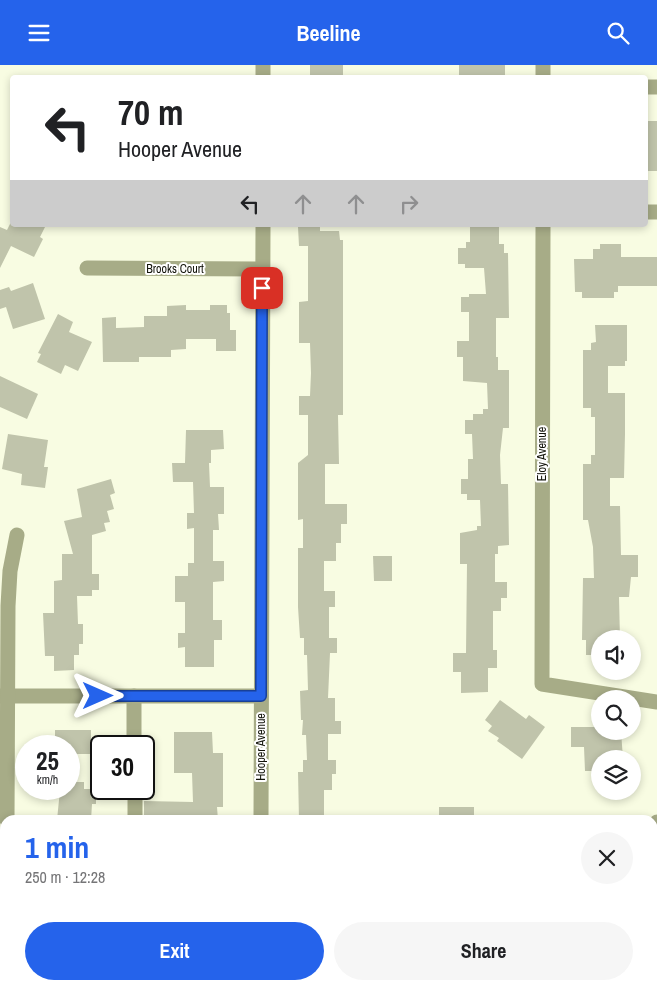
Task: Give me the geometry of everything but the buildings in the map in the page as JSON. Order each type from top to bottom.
[{"type":"street","name":"Hooper Avenue","points":[[261,815],[262,227]]},
{"type":"street","name":"Eloy Avenue","points":[[543,227],[542,684],[657,702]]},
{"type":"street","name":"Brooks Court","points":[[88,268],[262,269]]},
{"type":"street","points":[[7,815],[4,696],[10,571],[16,535]]},
{"type":"street","points":[[4,696],[261,696]]},
{"type":"street","points":[[134,696],[134,735]]},
{"type":"street","points":[[135,800],[135,815]]},
{"type":"route","points":[[98,696],[261,696],[262,288]]}]
